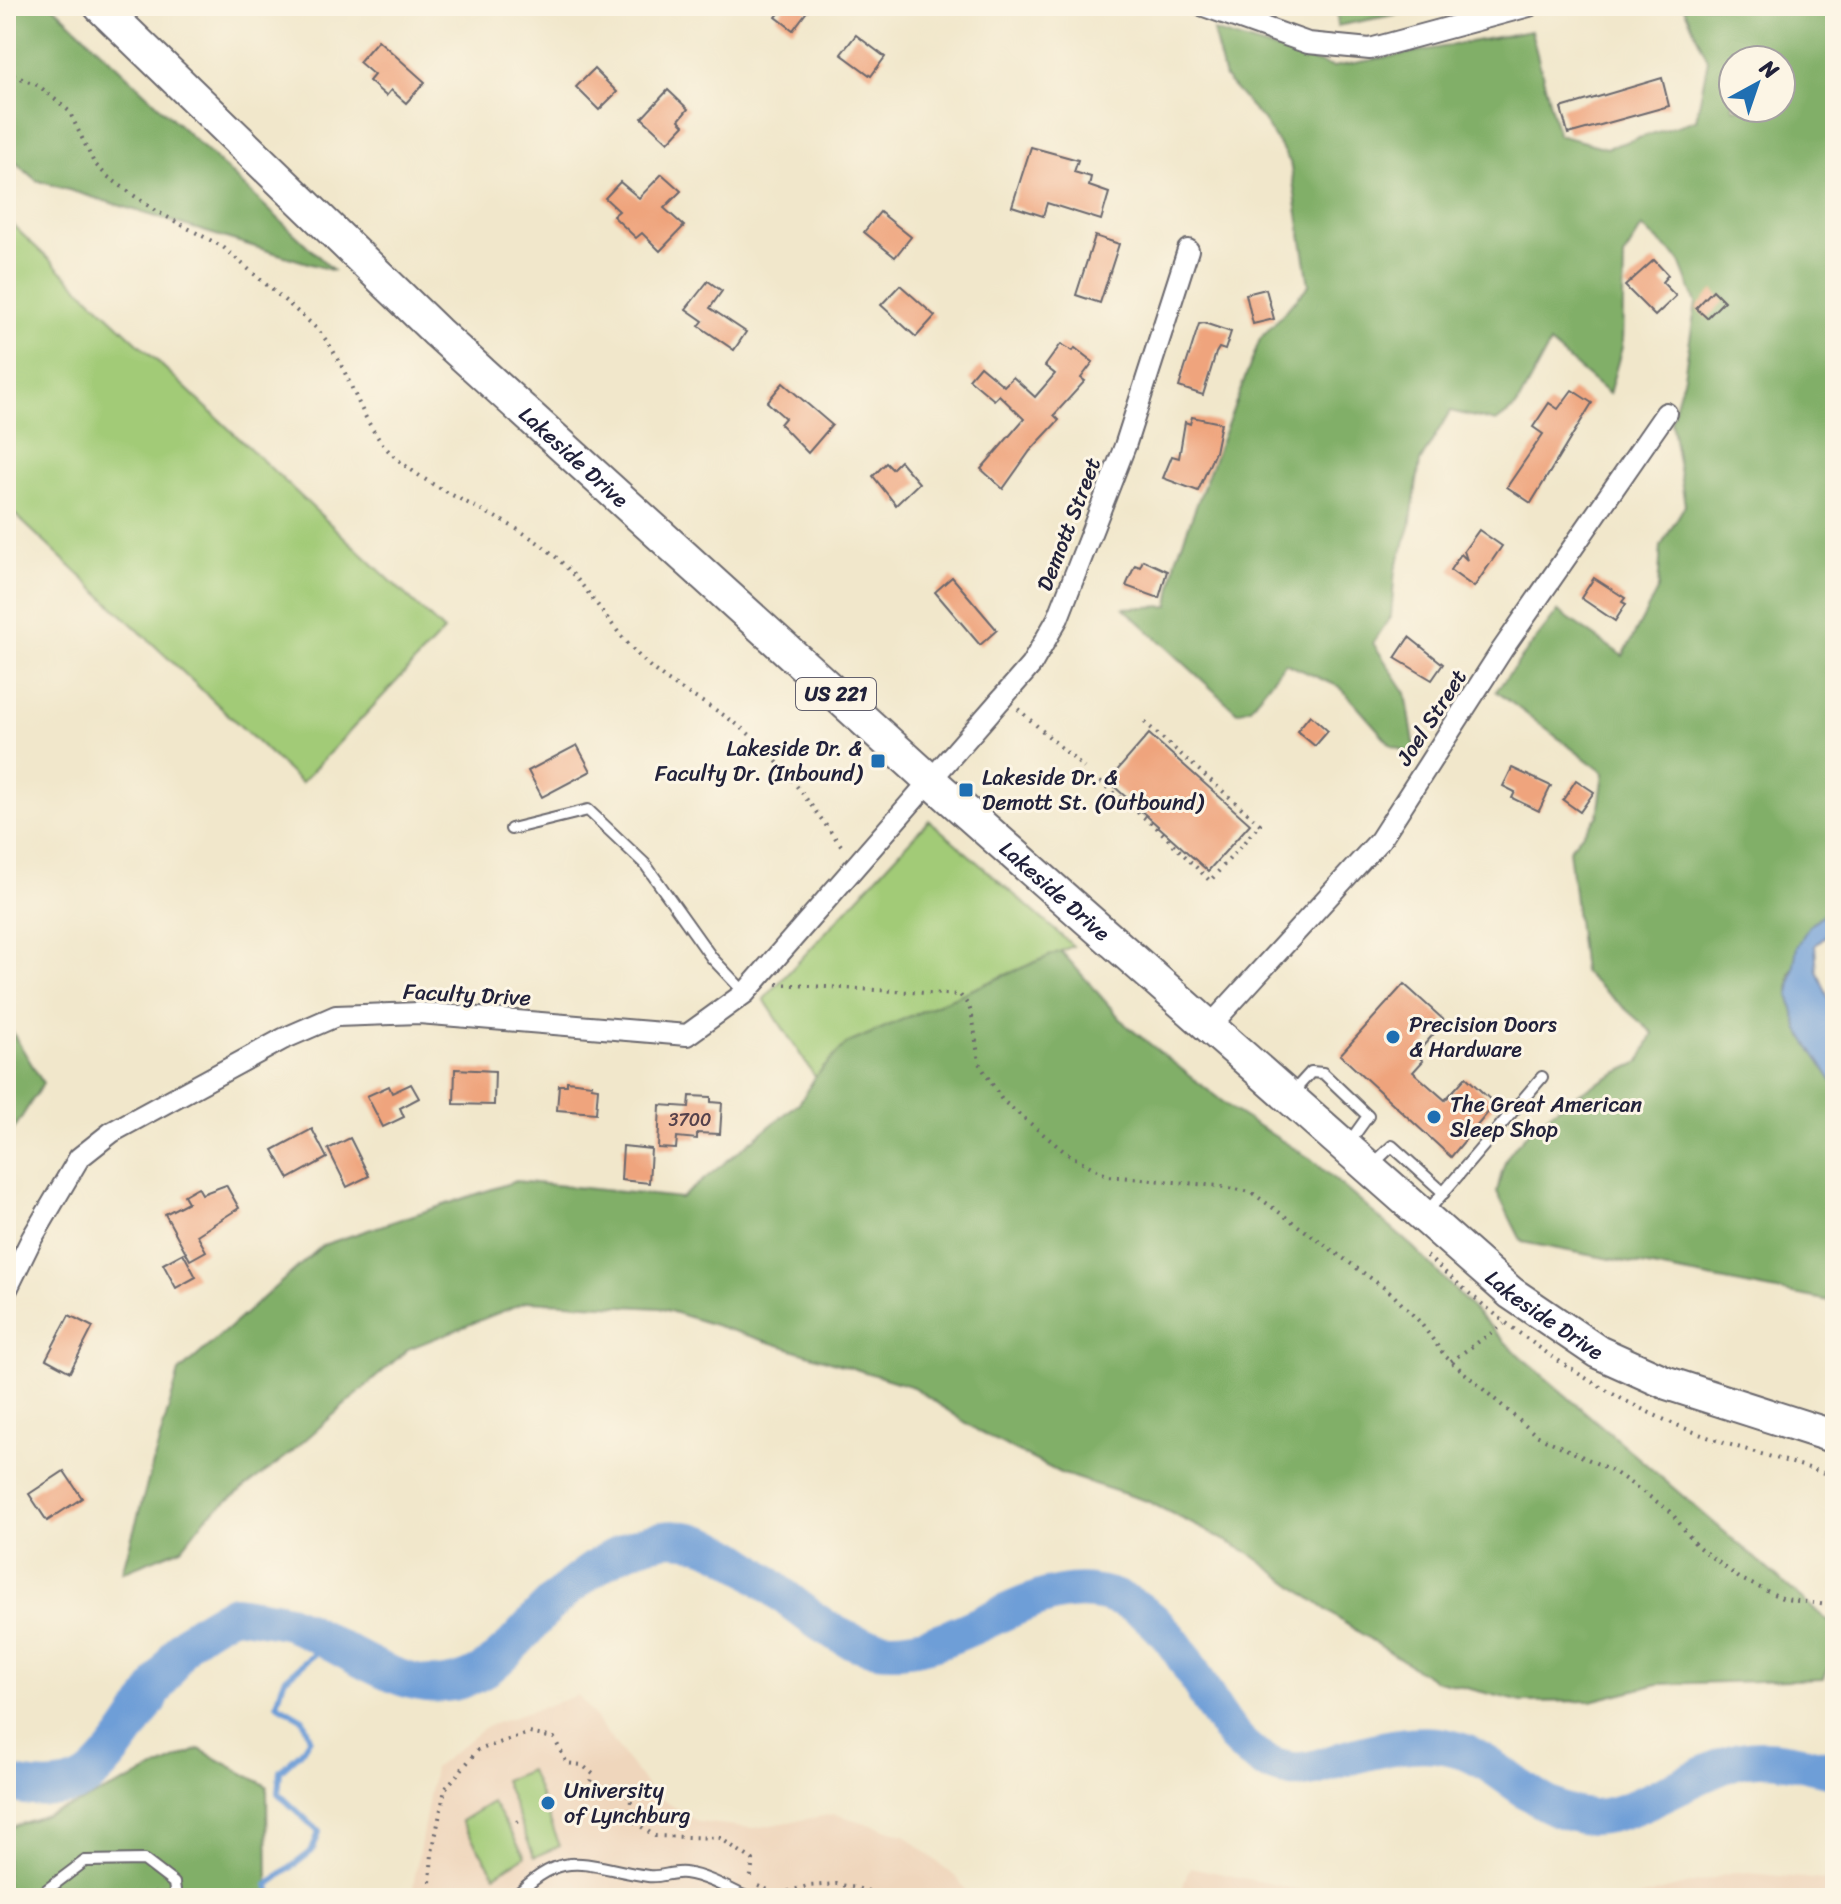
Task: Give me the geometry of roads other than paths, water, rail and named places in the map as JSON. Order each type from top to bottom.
[{"type":"main road","name":"Lakeside Drive","points":[[100,6],[437,332],[931,781],[1358,1157],[1434,1204],[1511,1293],[1598,1352],[1667,1383],[1835,1437]]},
{"type":"street","points":[[1204,6],[1308,43],[1370,49],[1529,6]]},
{"type":"street","name":"Demott Street","points":[[931,781],[1031,665],[1058,618],[1125,446],[1188,250]]},
{"type":"street","name":"Joel Street","points":[[1210,1026],[1380,840],[1502,650],[1666,413]]},
{"type":"street","name":"Faculty Drive","points":[[6,1291],[32,1238],[79,1158],[112,1132],[283,1039],[336,1016],[419,1013],[687,1035],[745,993],[931,781]]},
{"type":"lane","points":[[511,829],[588,810],[645,864],[712,958],[745,993]]},
{"type":"lane","points":[[1434,1204],[1542,1077]]},
{"type":"lane","points":[[36,1898],[85,1861],[144,1860],[174,1883],[176,1898]]},
{"type":"lane","points":[[514,1898],[535,1875],[574,1863],[602,1864],[651,1877],[684,1873],[748,1898]]},
{"type":"water","points":[[1835,903],[1835,927],[1815,945],[1817,971],[1835,1014],[1835,1085],[1799,1030],[1789,994],[1797,947],[1808,927]]},
{"type":"waterway","points":[[6,1782],[47,1789],[69,1786],[88,1778],[120,1744],[185,1643],[230,1615],[237,1613],[288,1622],[385,1672],[426,1684],[445,1684],[462,1681],[489,1666],[557,1598],[600,1565],[631,1548],[663,1539],[691,1540],[717,1549],[742,1564],[816,1621],[841,1636],[867,1646],[897,1649],[926,1645],[1037,1599],[1064,1593],[1092,1592],[1129,1603],[1157,1624],[1179,1651],[1236,1738],[1260,1759],[1291,1770],[1311,1769],[1396,1747],[1422,1744],[1449,1747],[1486,1763],[1552,1806],[1571,1814],[1591,1817],[1607,1816],[1644,1803],[1740,1760],[1776,1759],[1835,1770]]},
{"type":"waterway","points":[[273,1898],[268,1885],[312,1851],[319,1832],[278,1793],[280,1771],[301,1752],[310,1738],[303,1719],[277,1704],[284,1680],[327,1643]]},
{"type":"place","name":"Lakeside Dr. & Faculty Dr. (Inbound)","points":[[878,761]]},
{"type":"place","name":"Lakeside Dr. & Demott St. (Outbound)","points":[[966,790]]},
{"type":"place","name":"Precision Doors & Hardware","points":[[1393,1037]]},
{"type":"place","name":"The Great American Sleep Shop","points":[[1434,1117]]},
{"type":"place","name":"University of Lynchburg","points":[[548,1803]]}]
